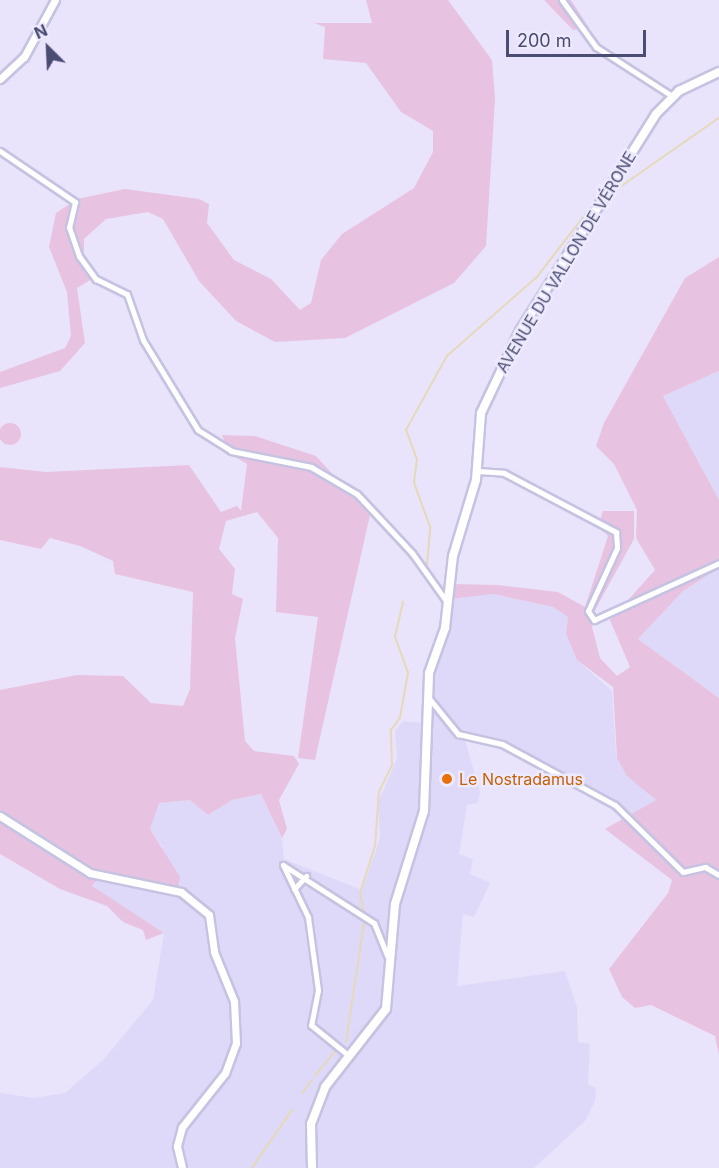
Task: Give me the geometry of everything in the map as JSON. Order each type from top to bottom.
[{"type":"main road","points":[[672,96],[719,72]]},
{"type":"main road","name":"AVENUE DU VALLON DE VÉRONE","points":[[312,1168],[313,1114],[348,1055],[384,1013],[387,956],[400,885],[422,825],[428,697],[447,593],[478,471],[478,425],[501,365],[672,96]]},
{"type":"street","points":[[0,79],[24,57],[55,0]]},
{"type":"street","points":[[562,0],[596,47],[672,96]]},
{"type":"street","points":[[0,151],[75,202],[69,227],[78,256],[99,281],[127,294],[143,340],[198,430],[231,451],[308,466],[338,482],[363,500],[425,570],[447,602]]},
{"type":"street","points":[[478,471],[504,473],[616,532],[617,548],[588,610],[594,620],[719,563]]},
{"type":"street","points":[[428,697],[458,734],[502,744],[615,805],[683,872],[705,867],[719,876]]},
{"type":"street","points":[[0,816],[90,873],[181,892],[209,915],[214,952],[234,1001],[236,1042],[225,1073],[182,1127],[177,1146],[182,1168]]},
{"type":"street","points":[[348,1055],[311,1025],[318,990],[308,917],[283,866],[306,876],[364,919],[376,925],[387,956]]},
{"type":"street","points":[[294,889],[306,876]]},
{"type":"shaded area","points":[[366,0],[448,0],[492,60],[495,99],[486,246],[454,283],[345,338],[275,342],[236,321],[199,281],[163,219],[148,212],[106,219],[84,239],[84,255],[97,276],[77,288],[85,343],[60,371],[0,388],[0,372],[65,348],[71,336],[67,292],[49,247],[56,213],[77,199],[125,189],[199,199],[209,204],[207,223],[234,260],[271,279],[300,310],[311,303],[321,260],[342,234],[414,188],[433,152],[433,131],[401,112],[366,63],[323,59],[325,27],[314,23],[372,23]]},
{"type":"shaded area","points":[[544,0],[571,0],[589,28],[573,30]]},
{"type":"shaded area","points":[[719,257],[719,371],[663,396],[719,500],[719,568],[683,591],[638,639],[719,698],[719,1055],[715,1036],[651,1005],[635,1008],[622,997],[609,969],[668,893],[672,880],[605,829],[656,800],[627,776],[617,758],[613,687],[577,660],[566,634],[568,617],[553,607],[493,594],[451,599],[453,584],[497,585],[558,592],[585,607],[608,536],[598,526],[603,511],[634,511],[634,539],[590,619],[600,658],[617,676],[630,667],[610,620],[655,570],[636,538],[637,510],[614,464],[596,446],[604,423],[685,278]]},
{"type":"shaded area","points":[[719,371],[719,500],[663,396]]},
{"type":"shaded area","points":[[10,423],[18,426],[21,434],[18,442],[10,445],[2,442],[-1,434],[2,426]]},
{"type":"shaded area","points":[[222,435],[255,436],[316,456],[370,515],[315,760],[298,758],[318,617],[276,612],[278,538],[257,512],[226,521],[219,549],[235,569],[232,594],[243,599],[235,638],[245,741],[254,751],[294,756],[299,764],[279,800],[287,829],[282,838],[261,794],[232,800],[208,815],[190,800],[159,803],[150,829],[180,877],[178,888],[97,880],[92,886],[164,933],[146,940],[143,930],[123,922],[107,906],[60,889],[0,854],[0,690],[77,675],[123,676],[151,703],[183,706],[190,689],[193,592],[115,574],[113,561],[80,546],[50,538],[41,549],[0,540],[0,467],[46,472],[189,465],[221,512],[237,506],[241,511],[247,464],[229,453]]},
{"type":"shaded area","points":[[719,568],[719,698],[638,639],[683,591]]},
{"type":"shaded area","points":[[493,594],[553,607],[568,617],[566,634],[577,660],[612,691],[616,755],[630,778],[656,800],[640,814],[623,814],[501,749],[465,740],[480,792],[478,803],[467,805],[459,854],[473,859],[470,874],[490,883],[474,917],[463,914],[457,986],[565,971],[577,1007],[578,1042],[590,1044],[588,1084],[596,1088],[595,1101],[585,1121],[534,1168],[0,1168],[0,1093],[34,1098],[65,1093],[104,1059],[153,1000],[164,933],[92,887],[97,880],[128,883],[163,848],[150,829],[158,803],[190,800],[208,815],[232,800],[261,794],[282,838],[284,859],[362,890],[380,838],[378,803],[397,758],[395,731],[403,721],[432,724],[434,677],[451,599]]},
{"type":"waterway","points":[[610,194],[719,118]]},
{"type":"waterway","points":[[427,565],[430,527],[414,483],[417,460],[406,430],[447,356],[537,277],[601,194]]},
{"type":"waterway","points":[[364,914],[360,893],[375,846],[379,792],[392,765],[391,730],[400,718],[408,673],[395,637],[403,602]]},
{"type":"waterway","points":[[346,1042],[364,923]]},
{"type":"waterway","points":[[315,1076],[336,1050]]},
{"type":"waterway","points":[[302,1093],[312,1080]]},
{"type":"waterway","points":[[252,1168],[292,1110]]},
{"type":"place","name":"Le Nostradamus","points":[[447,779]]}]
